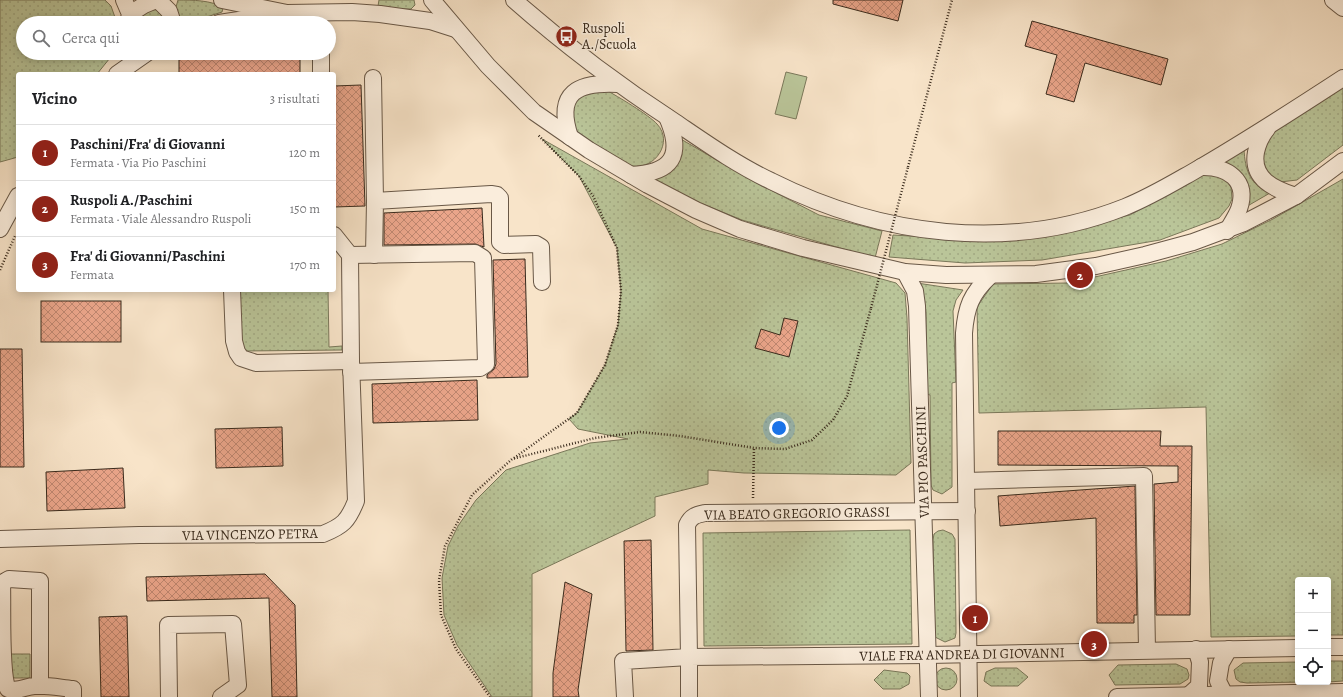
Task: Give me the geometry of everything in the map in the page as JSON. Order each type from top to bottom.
[{"type":"street","points":[[128,12],[157,0],[169,11],[170,16]]},
{"type":"street","points":[[222,0],[287,13]]},
{"type":"street","points":[[352,12],[375,0]]},
{"type":"street","points":[[432,0],[455,29],[488,66],[534,112],[570,137],[631,175],[696,210],[740,229],[808,249],[905,272],[990,276],[1048,273],[1119,261],[1193,242],[1227,231],[1296,196],[1343,161]]},
{"type":"street","points":[[514,0],[555,36],[618,84],[667,117],[769,180],[819,203],[870,220],[937,231],[992,234],[1019,233],[1061,227],[1126,207],[1152,195],[1201,167],[1271,125],[1343,78]]},
{"type":"street","points":[[1333,0],[1343,8]]},
{"type":"street","points":[[260,16],[287,13],[352,12],[416,19],[455,29]]},
{"type":"street","points":[[114,72],[119,60]]},
{"type":"street","points":[[120,72],[137,60]]},
{"type":"street","points":[[321,60],[321,72]]},
{"type":"street","points":[[373,78],[375,201],[374,254]]},
{"type":"street","points":[[570,137],[564,113],[569,98],[575,91],[581,87],[593,84],[618,84]]},
{"type":"street","points":[[631,175],[656,172],[667,164],[673,152],[675,139],[667,117]]},
{"type":"street","points":[[1271,125],[1262,135],[1257,148],[1255,159],[1257,171],[1269,184],[1296,196]]},
{"type":"street","points":[[1201,167],[1215,167],[1226,170],[1232,175],[1239,185],[1242,194],[1239,209],[1227,231]]},
{"type":"street","points":[[375,201],[491,194],[497,195],[500,198],[500,242],[504,245],[539,245],[541,247],[542,282]]},
{"type":"street","points":[[0,229],[16,200]]},
{"type":"street","points":[[232,292],[234,341],[237,352],[241,358],[256,364],[480,368],[486,364],[483,258],[475,253],[350,255],[336,238]]},
{"type":"street","name":"VIA VINCENZO PETRA","points":[[0,540],[139,535],[323,534],[339,527],[350,516],[356,501],[351,366],[350,255]]},
{"type":"street","name":"VIA PIO PASCHINI","points":[[905,272],[915,291],[917,306],[929,697]]},
{"type":"street","points":[[969,697],[965,326],[972,297],[990,276]]},
{"type":"street","points":[[966,481],[1144,476],[1147,650]]},
{"type":"street","name":"VIA BEATO GREGORIO GRASSI","points":[[689,658],[687,525],[695,516],[705,513],[967,511]]},
{"type":"street","points":[[40,686],[40,581],[9,579],[2,583],[6,686],[8,690],[21,690],[34,686],[73,689],[73,697]]},
{"type":"street","points":[[169,697],[168,625],[233,624],[238,685],[221,697]]},
{"type":"street","points":[[1331,647],[1343,647]]},
{"type":"street","name":"VIALE FRA' ANDREA DI GIOVANNI","points":[[625,697],[623,661],[689,658],[1295,648]]},
{"type":"street","points":[[1189,695],[1199,686],[1200,662],[1196,649]]},
{"type":"street","points":[[1225,694],[1218,681],[1221,663],[1229,649]]},
{"type":"street","points":[[689,658],[689,697]]},
{"type":"street","points":[[1117,697],[1343,692]]},
{"type":"path","points":[[512,459],[595,438],[640,432],[680,436],[754,448],[785,449],[812,440],[833,420],[847,396],[952,0]]},
{"type":"path","points":[[490,697],[456,649],[441,615],[439,580],[444,546],[472,495],[512,459],[577,413],[605,365],[618,325],[620,297],[617,248],[593,196],[579,176],[536,133]]},
{"type":"path","points":[[0,270],[16,234]]},
{"type":"path","points":[[753,513],[754,448]]},
{"type":"green space","points":[[0,0],[105,0],[111,6],[115,16],[16,16],[16,60],[108,60],[99,72],[16,72],[16,158],[0,162]]},
{"type":"green space","points":[[178,0],[195,0],[214,3],[223,8],[222,12],[210,16],[178,16],[176,7]]},
{"type":"green space","points":[[379,0],[414,0],[415,5],[411,9],[383,9],[378,6]]},
{"type":"green space","points":[[152,8],[161,16],[138,16]]},
{"type":"green space","points":[[786,72],[807,77],[796,119],[775,114]]},
{"type":"green space","points":[[1343,82],[1343,145],[1297,180],[1280,182],[1265,175],[1260,156],[1267,135]]},
{"type":"green space","points":[[606,90],[653,120],[662,131],[664,139],[663,146],[660,153],[648,164],[640,166],[628,165],[585,141],[573,129],[573,97]]},
{"type":"green space","points":[[679,138],[753,181],[819,215],[882,231],[875,258],[742,220],[683,196],[650,179]]},
{"type":"green space","points":[[542,139],[702,229],[896,283],[905,293],[911,463],[896,475],[744,473],[708,470],[708,484],[655,497],[655,516],[532,574],[532,697],[492,697],[457,645],[444,615],[442,578],[448,546],[458,526],[476,500],[506,470],[590,443],[628,439],[578,429],[569,419],[577,413],[605,365],[618,325],[621,291],[617,248],[579,176]]},
{"type":"green space","points":[[1244,149],[1247,170],[1250,176],[1258,186],[1270,193],[1244,208],[1219,162]]},
{"type":"green space","points":[[1210,173],[1226,180],[1231,187],[1232,199],[1229,206],[1219,218],[1160,240],[1042,260],[965,263],[889,257],[893,235],[992,241],[1048,234],[1130,215],[1184,185],[1198,175]]},
{"type":"green space","points":[[1343,179],[1343,635],[1331,635],[1331,577],[1295,577],[1295,636],[1211,637],[1206,407],[979,413],[977,307],[993,284],[1068,283],[1166,261],[1222,244],[1273,219]]},
{"type":"green space","points":[[917,283],[963,290],[956,300],[953,311],[956,382],[952,383],[952,487],[942,494],[933,490],[931,485],[930,395],[926,394],[926,312]]},
{"type":"green space","points":[[239,292],[328,292],[329,347],[342,346],[342,350],[245,351],[241,348]]},
{"type":"green space","points":[[910,530],[912,644],[704,646],[703,533]]},
{"type":"green space","points":[[943,530],[952,534],[955,539],[956,633],[955,638],[945,642],[935,637],[933,540],[934,534]]},
{"type":"green space","points":[[8,654],[30,654],[30,678],[9,678]]},
{"type":"green space","points":[[1331,661],[1343,661],[1343,681],[1331,682]]},
{"type":"green space","points":[[1295,662],[1295,682],[1240,682],[1236,679],[1234,670],[1243,663]]},
{"type":"green space","points":[[1176,664],[1187,669],[1189,675],[1188,679],[1180,684],[1115,685],[1109,675],[1118,665]]},
{"type":"green space","points":[[946,668],[954,671],[957,679],[954,687],[946,690],[938,687],[935,679],[938,671]]},
{"type":"green space","points":[[995,668],[1017,668],[1028,677],[1018,686],[991,686],[984,681],[986,672]]},
{"type":"green space","points":[[884,670],[907,673],[910,676],[909,684],[900,689],[883,689],[874,680]]},
{"type":"building","points":[[833,0],[903,0],[898,21],[833,4]]},
{"type":"building","points":[[1032,21],[1168,59],[1161,85],[1085,63],[1074,102],[1046,94],[1057,55],[1025,46]]},
{"type":"building","points":[[179,60],[300,60],[300,72],[179,72]]},
{"type":"building","points":[[361,85],[365,206],[336,207],[336,86]]},
{"type":"building","points":[[482,208],[484,247],[475,244],[384,245],[384,213]]},
{"type":"building","points":[[525,259],[528,377],[487,378],[487,375],[494,369],[496,364],[493,260]]},
{"type":"building","points":[[41,301],[121,301],[121,342],[41,342]]},
{"type":"building","points":[[784,318],[798,321],[789,357],[755,348],[761,329],[780,335]]},
{"type":"building","points":[[0,349],[22,349],[24,467],[0,467]]},
{"type":"building","points":[[477,380],[478,420],[373,423],[372,384]]},
{"type":"building","points":[[282,427],[283,466],[216,468],[215,429]]},
{"type":"building","points":[[998,431],[1161,431],[1160,446],[1192,446],[1190,615],[1156,615],[1154,484],[1178,482],[1178,466],[998,465]]},
{"type":"building","points":[[123,468],[125,508],[47,511],[46,472]]},
{"type":"building","points":[[1135,486],[1137,615],[1134,615],[1134,623],[1097,623],[1096,518],[1000,526],[998,496]]},
{"type":"building","points":[[651,540],[653,650],[626,651],[624,541]]},
{"type":"building","points":[[265,574],[295,605],[297,697],[272,697],[269,598],[147,601],[146,577]]},
{"type":"building","points":[[565,582],[592,594],[578,690],[579,697],[553,697],[553,673]]},
{"type":"building","points":[[127,616],[129,697],[101,697],[99,617]]},
{"type":"place","name":"Ruspoli A./Scuola","points":[[566,36]]},
{"type":"place","name":"Ruspoli A./Paschini","points":[[1080,275]]},
{"type":"place","name":"Paschini/Fra' di Giovanni","points":[[975,618]]},
{"type":"place","name":"Fra' di Giovanni/Paschini","points":[[1094,644]]}]
